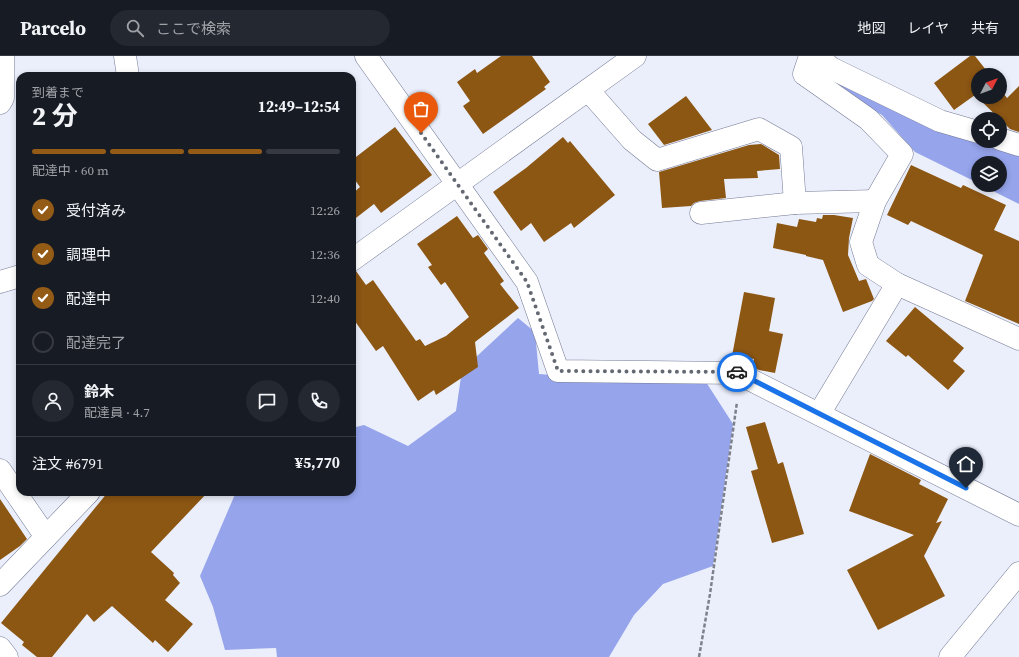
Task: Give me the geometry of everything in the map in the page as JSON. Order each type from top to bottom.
[{"type":"street","points":[[0,103],[4,98],[3,56]]},
{"type":"street","points":[[125,56],[127,72]]},
{"type":"street","points":[[366,56],[527,282],[558,371],[737,372],[1019,515]]},
{"type":"street","points":[[356,257],[635,56]]},
{"type":"street","points":[[810,56],[804,74],[868,119],[902,154],[875,201],[861,242],[868,265],[897,284],[1019,339]]},
{"type":"street","points":[[817,56],[831,68],[940,121],[971,130]]},
{"type":"street","points":[[588,90],[632,140],[657,160],[759,129],[791,146],[795,203]]},
{"type":"street","points":[[1007,141],[1019,145]]},
{"type":"street","points":[[701,213],[795,203],[875,201]]},
{"type":"street","points":[[0,282],[16,277]]},
{"type":"street","points":[[819,414],[897,284]]},
{"type":"street","points":[[0,470],[16,493]]},
{"type":"street","points":[[18,496],[46,537]]},
{"type":"street","points":[[0,585],[85,496]]},
{"type":"street","points":[[950,657],[1019,573]]},
{"type":"street","points":[[0,648],[7,657]]},
{"type":"path","points":[[699,657],[710,594],[738,396],[737,372]]},
{"type":"shaded area","points":[[826,72],[937,131],[971,141],[971,148],[998,148],[1019,154],[1019,204],[995,192],[1007,192],[1007,156],[971,156],[971,180],[915,152],[882,115],[820,79]]},
{"type":"shaded area","points":[[518,318],[535,332],[539,374],[565,376],[704,379],[733,424],[713,566],[663,584],[634,615],[609,657],[277,657],[276,648],[225,650],[213,607],[200,576],[234,496],[356,496],[356,427],[364,425],[408,446],[456,411],[462,370]]},
{"type":"building","points":[[501,56],[532,56],[550,82],[544,87],[546,89],[483,134],[463,106],[470,101],[457,82],[475,69],[477,73]]},
{"type":"building","points":[[970,56],[975,56],[984,68],[971,68],[971,98],[954,110],[934,83]]},
{"type":"building","points":[[1019,86],[1019,132],[1010,129],[1007,126],[1007,112],[992,112],[984,104],[1007,104],[1007,98]]},
{"type":"building","points":[[686,96],[712,130],[664,145],[648,124]]},
{"type":"building","points":[[395,127],[432,175],[381,213],[374,204],[356,218],[356,190],[360,187],[356,182],[356,157]]},
{"type":"building","points":[[563,137],[568,143],[570,141],[615,195],[574,228],[571,223],[544,242],[531,223],[521,231],[493,192],[526,168]]},
{"type":"building","points":[[761,144],[779,155],[780,169],[757,171],[758,178],[724,179],[726,198],[700,201],[691,206],[662,208],[659,172],[749,145]]},
{"type":"building","points":[[911,165],[961,188],[963,185],[971,189],[971,192],[978,192],[1006,205],[994,230],[1019,241],[1019,324],[965,301],[983,255],[911,221],[908,225],[887,215]]},
{"type":"building","points":[[823,215],[853,218],[849,238],[848,255],[859,281],[866,279],[874,299],[843,312],[823,260],[773,248],[777,223],[797,227],[799,219],[816,222],[817,218],[822,219]]},
{"type":"building","points":[[457,216],[473,238],[478,235],[488,249],[484,253],[504,281],[500,284],[519,308],[475,342],[478,367],[436,395],[434,390],[418,401],[383,346],[376,351],[356,323],[356,271],[366,285],[373,280],[416,341],[420,339],[425,346],[446,336],[469,317],[445,282],[441,285],[428,267],[432,265],[417,244]]},
{"type":"building","points":[[744,292],[775,298],[769,331],[783,334],[775,373],[752,367],[754,359],[732,356]]},
{"type":"building","points":[[915,307],[964,348],[953,361],[965,371],[948,390],[908,355],[906,357],[886,341]]},
{"type":"building","points":[[765,422],[778,464],[783,462],[804,534],[772,543],[751,471],[758,469],[746,427]]},
{"type":"building","points":[[870,454],[921,480],[919,484],[948,499],[936,523],[942,521],[924,556],[945,596],[878,630],[847,570],[914,535],[849,511]]},
{"type":"building","points":[[105,496],[204,496],[151,552],[174,573],[173,575],[180,583],[165,600],[193,624],[168,652],[155,640],[153,643],[112,606],[94,622],[87,614],[52,657],[37,657],[22,645],[24,642],[1,623]]},
{"type":"building","points":[[0,499],[27,539],[20,546],[0,560]]},
{"type":"way so far","points":[[421,133],[527,282],[558,371],[737,372]]},
{"type":"route","points":[[737,372],[966,488]]}]
